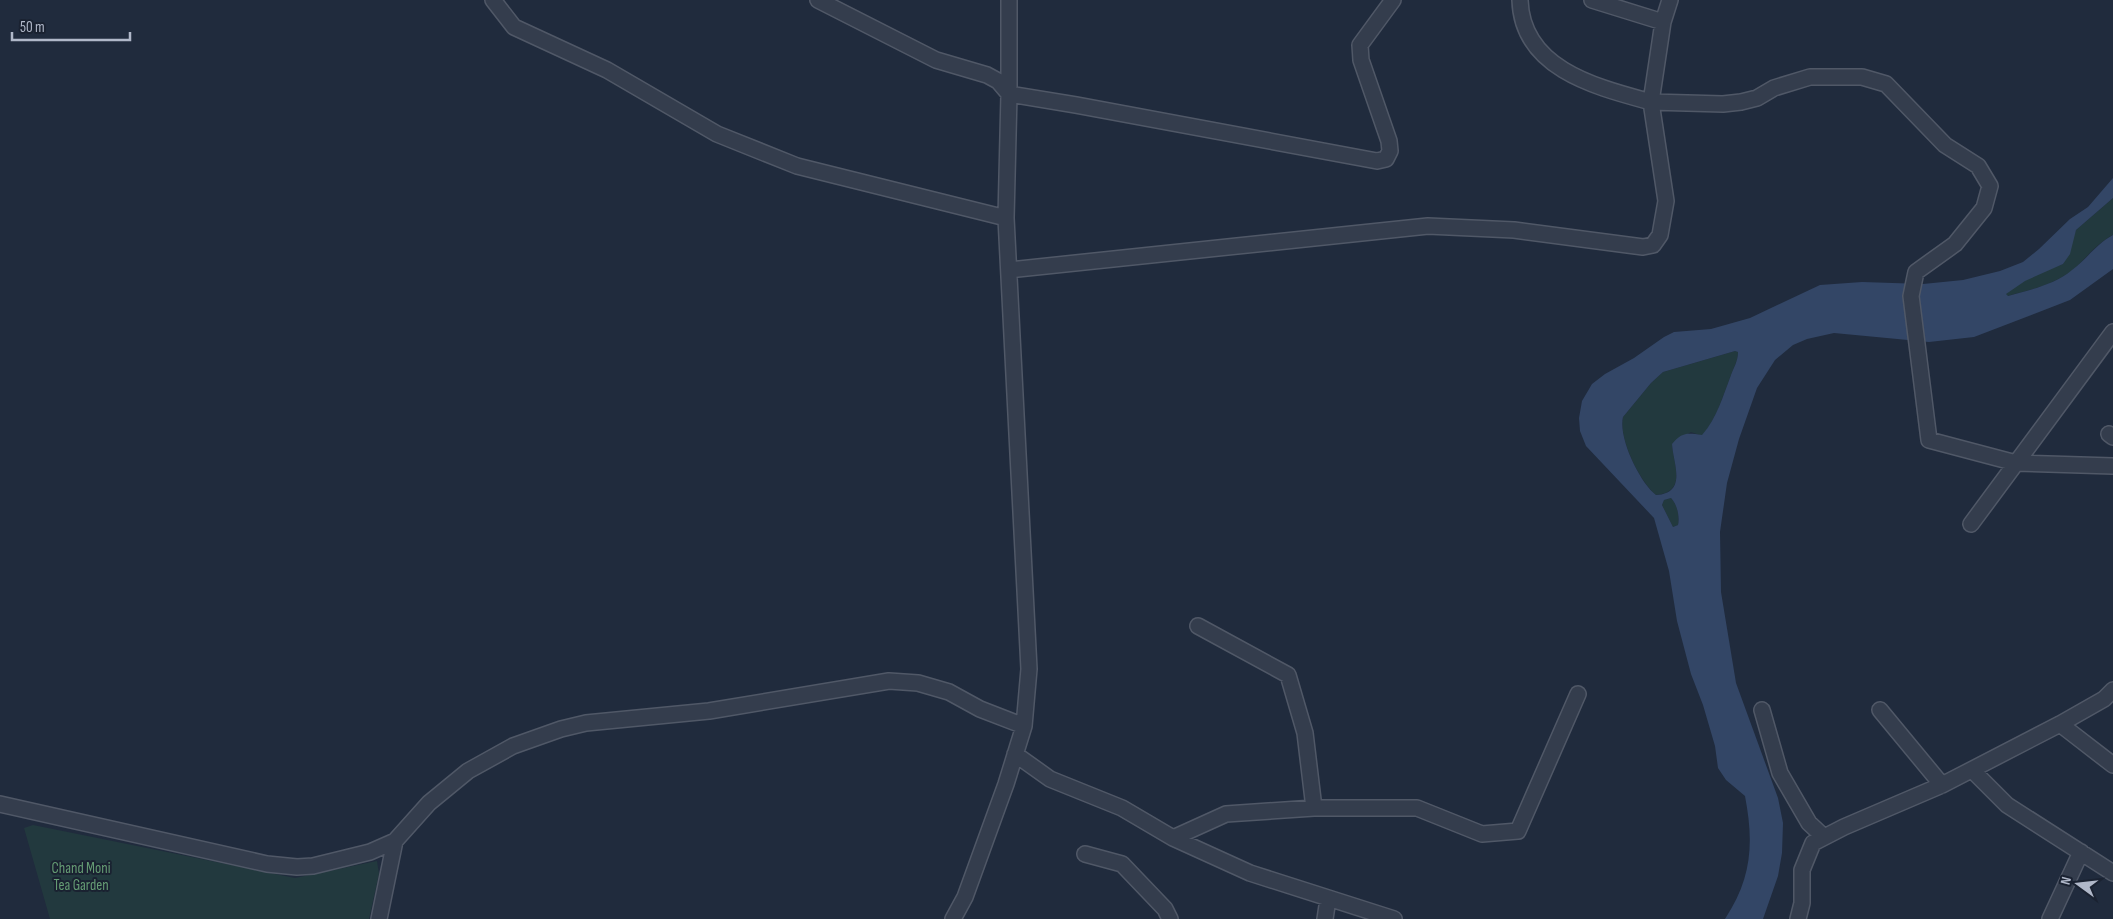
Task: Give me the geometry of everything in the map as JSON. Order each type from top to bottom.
[{"type":"street","points":[[493,0],[514,27],[607,70],[717,134],[797,166],[1006,218]]},
{"type":"street","points":[[818,0],[936,60],[987,75],[998,81],[1009,94],[1076,104],[1377,161],[1386,158],[1390,151],[1389,141],[1362,60],[1360,44],[1392,0]]},
{"type":"street","points":[[953,919],[965,897],[1024,726],[1029,670],[1006,218],[1009,0]]},
{"type":"street","points":[[1520,0],[1520,14],[1529,39],[1547,60],[1578,79],[1651,102],[1723,104],[1742,102],[1757,98],[1774,88],[1810,77],[1862,77],[1886,84],[1945,144],[1978,166],[1990,186],[1984,208],[1954,244],[1916,272],[1911,296],[1929,440],[2016,464],[2113,466]]},
{"type":"street","points":[[1592,0],[1663,22]]},
{"type":"street","points":[[1009,270],[1428,226],[1514,230],[1643,247],[1653,246],[1660,236],[1666,202],[1651,102],[1663,22],[1670,0]]},
{"type":"street","points":[[1971,524],[2113,332]]},
{"type":"street","points":[[1198,626],[1288,676],[1305,733],[1314,808]]},
{"type":"street","points":[[0,804],[282,866],[312,866],[328,864],[370,852],[395,841],[429,803],[448,786],[483,762],[537,736],[586,723],[709,711],[889,681],[918,683],[949,692],[980,709],[1024,726]]},
{"type":"street","points":[[1798,919],[1802,903],[1802,870],[1813,843],[1844,827],[1972,770],[2060,724],[2104,699],[2113,690]]},
{"type":"street","points":[[1173,838],[1226,814],[1314,808],[1417,808],[1482,834],[1518,831],[1578,694]]},
{"type":"street","points":[[1762,710],[1780,773],[1809,824],[1824,837]]},
{"type":"street","points":[[1880,710],[1942,785]]},
{"type":"street","points":[[2060,724],[2113,765]]},
{"type":"street","points":[[1015,754],[1050,779],[1122,808],[1173,838],[1250,873],[1394,919]]},
{"type":"street","points":[[1972,770],[2007,805],[2113,872]]},
{"type":"street","points":[[379,919],[395,841]]},
{"type":"street","points":[[2050,919],[2080,852]]},
{"type":"street","points":[[1085,854],[1122,864],[1165,909],[1170,919]]},
{"type":"street","points":[[1325,919],[1328,899]]},
{"type":"green space","points":[[2113,198],[2113,235],[2102,242],[2068,274],[2043,286],[2007,296],[2006,294],[2025,280],[2063,264],[2076,230]]},
{"type":"green space","points":[[1735,351],[1738,352],[1737,361],[1712,422],[1702,436],[1691,432],[1672,444],[1676,468],[1675,483],[1666,493],[1656,495],[1643,480],[1632,459],[1624,436],[1623,417],[1651,383],[1663,372]]},
{"type":"green space","points":[[1671,498],[1679,518],[1678,525],[1673,527],[1662,505],[1664,500]]},
{"type":"green space","name":"Chand Moni Tea Garden","points":[[33,825],[295,878],[377,861],[379,874],[369,919],[50,919],[24,828]]},
{"type":"water","points":[[2113,178],[2113,198],[2076,230],[2070,254],[2063,264],[2025,281],[2006,294],[2008,296],[2024,292],[2057,280],[2077,266],[2113,235],[2113,269],[2070,300],[1974,337],[1929,342],[1834,333],[1807,339],[1793,345],[1775,360],[1757,388],[1739,439],[1727,483],[1720,532],[1721,592],[1736,683],[1778,798],[1783,823],[1782,853],[1778,876],[1763,919],[1725,919],[1741,889],[1746,874],[1750,845],[1745,796],[1726,780],[1718,768],[1715,746],[1703,705],[1691,674],[1677,621],[1669,571],[1654,518],[1586,446],[1580,431],[1579,418],[1582,401],[1592,384],[1605,374],[1674,332],[1711,329],[1750,318],[1820,285],[1862,282],[1923,284],[1963,280],[2000,271],[2023,262],[2070,219],[2088,207]],"holes":[[[1735,351],[1738,352],[1737,361],[1712,421],[1702,435],[1685,434],[1672,444],[1676,468],[1675,483],[1672,489],[1666,493],[1656,495],[1643,481],[1627,448],[1622,426],[1623,417],[1651,383],[1663,372]],[[1671,498],[1679,518],[1678,525],[1673,527],[1662,505],[1664,500]]]}]
